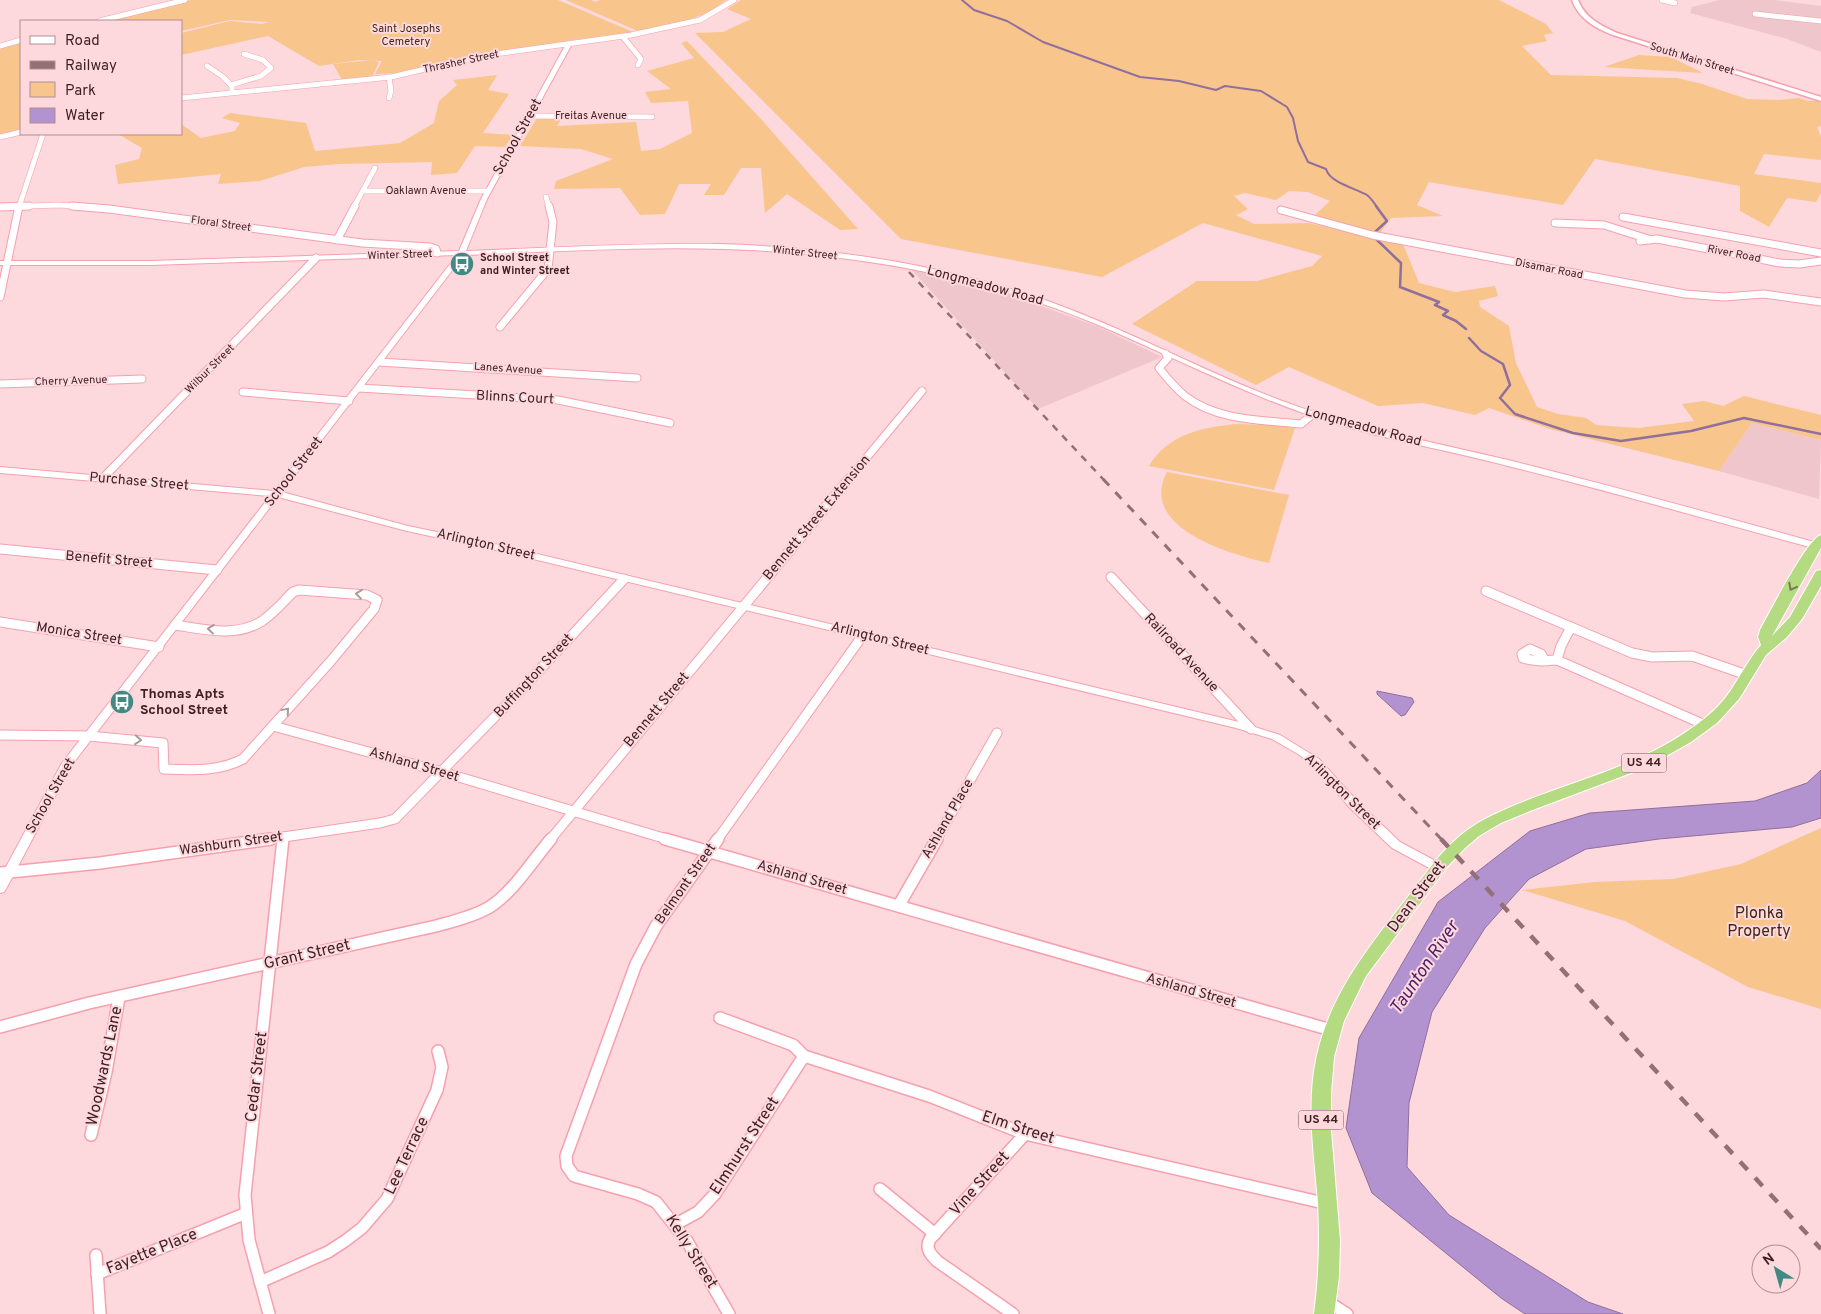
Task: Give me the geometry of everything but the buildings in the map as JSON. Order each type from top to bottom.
[{"type":"highway","name":"Dean Street","points":[[1767,644],[1765,637],[1767,630],[1819,544]]},
{"type":"highway","name":"Dean Street","points":[[1326,1308],[1331,1262],[1321,1133],[1324,1070],[1331,1030],[1352,986],[1438,868],[1459,844],[1495,820],[1636,767],[1675,746],[1705,725],[1733,698],[1767,644],[1778,639],[1786,632],[1800,613],[1821,574]]},
{"type":"main road","name":"South Main Street","points":[[1576,0],[1578,9],[1586,18],[1615,34],[1821,99]]},
{"type":"street","points":[[103,20],[186,0]]},
{"type":"street","name":"Thrasher Street","points":[[182,98],[389,77],[474,58],[623,37],[698,21],[717,12],[734,0]]},
{"type":"street","points":[[1662,0],[1675,3]]},
{"type":"street","points":[[1755,14],[1821,21]]},
{"type":"street","points":[[623,37],[641,59],[638,65]]},
{"type":"street","points":[[0,46],[20,40]]},
{"type":"street","name":"School Street","points":[[0,889],[4,873],[62,771],[278,494],[463,252],[488,190],[569,44]]},
{"type":"street","points":[[231,85],[256,78],[270,70],[271,66],[268,63],[244,54]]},
{"type":"street","points":[[208,66],[231,85],[233,88],[230,92]]},
{"type":"street","points":[[389,77],[391,91],[389,98]]},
{"type":"street","name":"Freitas Avenue","points":[[530,116],[652,116]]},
{"type":"street","points":[[0,137],[20,132]]},
{"type":"street","points":[[0,297],[10,263],[19,205],[40,148],[42,135]]},
{"type":"street","points":[[337,240],[375,168]]},
{"type":"street","name":"Oaklawn Avenue","points":[[363,191],[488,190]]},
{"type":"street","points":[[500,326],[546,273],[552,222],[546,197]]},
{"type":"street","name":"Floral Street","points":[[0,206],[59,205],[109,209],[337,240],[426,246],[436,249],[437,254]]},
{"type":"street","name":"Disamar Road","points":[[1281,210],[1372,235],[1685,294],[1724,297],[1764,294],[1821,302]]},
{"type":"street","points":[[1623,217],[1821,253]]},
{"type":"street","name":"River Road","points":[[1555,223],[1604,225],[1648,239],[1780,263],[1821,262]]},
{"type":"street","name":"River Road","points":[[1640,241],[1648,239]]},
{"type":"street","name":"Winter Street","points":[[0,263],[133,263],[650,246],[742,247],[842,256],[919,269]]},
{"type":"street","name":"Wilbur Street","points":[[102,479],[316,258]]},
{"type":"street","name":"Longmeadow Road","points":[[919,269],[977,282],[1044,302],[1104,325],[1251,392],[1313,414],[1819,544]]},
{"type":"street","points":[[1166,354],[1168,358],[1159,368],[1183,394],[1198,404],[1231,414],[1301,424],[1313,414]]},
{"type":"street","name":"Lanes Avenue","points":[[379,362],[637,378]]},
{"type":"street","name":"Cherry Avenue","points":[[0,384],[142,379]]},
{"type":"street","name":"Blinns Court","points":[[359,388],[558,400],[670,422]]},
{"type":"street","name":"Bennett Street Extension","points":[[742,607],[922,391]]},
{"type":"street","points":[[244,392],[350,400]]},
{"type":"street","name":"Purchase Street","points":[[0,470],[278,494]]},
{"type":"street","name":"Arlington Street","points":[[278,494],[406,528],[504,549],[1252,729],[1282,740],[1315,761],[1354,805],[1396,844],[1412,855],[1438,868]]},
{"type":"street","name":"Benefit Street","points":[[0,549],[217,570]]},
{"type":"street","name":"Railroad Avenue","points":[[1111,577],[1252,729]]},
{"type":"street","name":"Buffington Street","points":[[442,772],[624,579]]},
{"type":"street","points":[[0,736],[89,736],[163,743],[164,769],[207,770],[228,767],[243,759],[273,726],[374,609],[376,600],[367,595],[299,590],[293,592],[259,623],[248,628],[228,631],[175,625]]},
{"type":"street","points":[[1486,591],[1632,653],[1652,657],[1692,656],[1748,675]]},
{"type":"street","name":"Bennett Street","points":[[572,812],[742,607]]},
{"type":"street","name":"Monica Street","points":[[0,622],[158,647]]},
{"type":"street","points":[[1557,660],[1561,646],[1571,627]]},
{"type":"street","name":"Belmont Street","points":[[566,1163],[570,1145],[636,964],[656,926],[863,635]]},
{"type":"street","points":[[1545,661],[1557,660],[1705,725]]},
{"type":"street","name":"Ashland Street","points":[[273,726],[442,772],[708,852],[899,905],[1105,967],[1331,1030]]},
{"type":"street","name":"Ashland Place","points":[[899,905],[997,734]]},
{"type":"street","name":"Washburn Street","points":[[4,873],[100,863],[391,821],[401,814],[442,772]]},
{"type":"street","name":"Grant Street","points":[[0,1028],[119,996],[436,926],[486,910],[503,896],[572,812]]},
{"type":"street","name":"Cedar Street","points":[[269,1314],[250,1247],[244,1214],[246,1173],[283,836]]},
{"type":"street","name":"Woodwards Lane","points":[[91,1135],[106,1072],[119,996]]},
{"type":"street","name":"Elm Street","points":[[720,1018],[793,1045],[804,1056],[929,1096],[1025,1134],[1328,1204]]},
{"type":"street","name":"Lee Terrace","points":[[260,1282],[320,1256],[345,1241],[362,1228],[387,1199],[437,1090],[442,1068],[438,1051]]},
{"type":"street","name":"Elmhurst Street","points":[[676,1224],[698,1212],[719,1189],[804,1056]]},
{"type":"street","name":"Vine Street","points":[[935,1234],[1025,1134]]},
{"type":"street","name":"Kelly Street","points":[[566,1163],[570,1172],[580,1179],[628,1191],[656,1202],[676,1224],[729,1314]]},
{"type":"street","points":[[880,1188],[935,1234],[927,1244],[929,1254],[936,1261],[1013,1314]]},
{"type":"street","name":"Fayette Place","points":[[100,1314],[97,1274],[244,1214]]},
{"type":"street","points":[[96,1255],[97,1274]]},
{"type":"street","points":[[1326,1308],[1347,1314]]},
{"type":"shaded area","points":[[1720,0],[1774,0],[1821,6],[1821,52],[1787,39],[1690,13],[1692,7]]},
{"type":"shaded area","points":[[911,269],[1013,296],[1099,327],[1162,357],[1038,409]]},
{"type":"shaded area","points":[[1752,423],[1821,440],[1819,499],[1719,471]]},
{"type":"green space","name":"Saint Josephs Cemetery","points":[[191,0],[558,0],[633,32],[566,41],[398,73],[375,74],[382,61],[359,60],[319,66],[268,36],[182,55],[182,33],[230,21],[262,24],[269,22],[230,20],[182,31],[182,20],[110,20]]},
{"type":"green space","points":[[566,0],[591,0],[596,2],[600,0],[726,0],[708,13],[681,22],[638,31]]},
{"type":"green space","points":[[741,0],[1499,0],[1546,24],[1553,33],[1544,35],[1547,41],[1522,46],[1551,75],[1677,78],[1747,99],[1779,100],[1799,98],[1808,101],[1821,101],[1821,126],[1817,127],[1821,137],[1821,160],[1764,154],[1754,174],[1821,183],[1821,193],[1816,202],[1787,198],[1769,227],[1740,211],[1740,186],[1595,159],[1563,205],[1429,182],[1417,205],[1443,216],[1391,218],[1380,233],[1314,216],[1330,201],[1308,192],[1289,191],[1276,200],[1245,193],[1234,196],[1248,209],[1236,215],[1254,224],[1308,223],[1403,244],[1419,283],[1455,292],[1495,286],[1498,296],[1479,301],[1480,307],[1509,326],[1516,363],[1537,407],[1558,414],[1586,418],[1596,425],[1638,428],[1694,421],[1682,404],[1704,401],[1723,406],[1744,396],[1821,415],[1821,440],[1752,423],[1719,471],[1550,429],[1489,408],[1475,415],[1423,403],[1378,406],[1289,367],[1256,385],[1132,324],[1197,281],[1257,281],[1312,266],[1322,256],[1203,223],[1102,277],[901,239],[695,33],[723,32],[751,19],[727,9]]},
{"type":"green space","points":[[687,41],[760,118],[858,229],[840,230],[787,194],[765,213],[761,168],[741,168],[724,195],[704,195],[711,184],[679,184],[665,214],[640,215],[620,188],[554,189],[556,181],[613,159],[581,149],[520,146],[537,118],[562,118],[557,126],[636,122],[641,151],[660,149],[692,133],[688,101],[651,103],[645,92],[671,89],[647,71],[694,58],[681,43]]},
{"type":"green space","points":[[20,42],[20,130],[0,135],[0,48]]},
{"type":"green space","points":[[1639,55],[1671,57],[1703,73],[1604,67]]},
{"type":"green space","points":[[372,60],[379,62],[372,77],[342,80],[333,64]]},
{"type":"green space","points":[[497,75],[488,90],[509,94],[483,133],[513,135],[505,147],[475,146],[457,173],[431,175],[432,162],[339,164],[304,167],[260,181],[218,184],[221,174],[118,184],[115,165],[139,159],[142,148],[120,135],[182,135],[182,125],[201,138],[235,131],[240,123],[222,118],[230,113],[306,123],[315,151],[400,143],[434,123],[439,101],[457,85],[453,80]]},
{"type":"green space","points":[[1235,424],[1274,425],[1295,428],[1274,490],[1149,466],[1166,446],[1186,434]]},
{"type":"green space","points":[[1167,472],[1289,495],[1269,563],[1213,545],[1193,536],[1176,523],[1165,509],[1161,492]]},
{"type":"green space","name":"Plonka Property","points":[[1821,828],[1821,1009],[1748,987],[1625,921],[1522,890],[1595,882],[1673,879],[1741,864]]},
{"type":"water","points":[[1377,691],[1412,698],[1414,702],[1405,715],[1401,716],[1377,694]]},
{"type":"water","name":"Taunton River","points":[[1821,770],[1821,818],[1792,827],[1659,839],[1586,849],[1529,879],[1485,928],[1432,1012],[1409,1103],[1407,1167],[1449,1215],[1588,1302],[1623,1314],[1525,1314],[1501,1298],[1372,1193],[1346,1128],[1359,1038],[1438,902],[1530,831],[1590,813],[1755,801],[1807,783]]},
{"type":"waterway","points":[[962,0],[974,10],[1007,21],[1043,42],[1140,77],[1179,81],[1216,90],[1225,86],[1261,91],[1287,107],[1293,118],[1298,141],[1308,162],[1326,169],[1328,174],[1338,182],[1367,195],[1377,207]]},
{"type":"waterway","points":[[1375,232],[1387,221],[1376,206]]},
{"type":"waterway","points":[[1377,240],[1401,263],[1400,287],[1439,302],[1435,305],[1448,311],[1443,315],[1456,321],[1466,329]]},
{"type":"waterway","points":[[1469,338],[1481,351],[1503,364],[1510,385],[1500,398],[1515,414],[1573,433],[1621,441],[1691,431],[1744,418],[1821,434]]},
{"type":"railway","points":[[909,272],[1104,480]]},
{"type":"railway","points":[[1103,479],[1442,840]]},
{"type":"railway","points":[[1441,839],[1821,1249]]},
{"type":"place","name":"School Street and Winter Street","points":[[462,264]]},
{"type":"place","name":"Thomas Apts School Street","points":[[122,702]]}]
